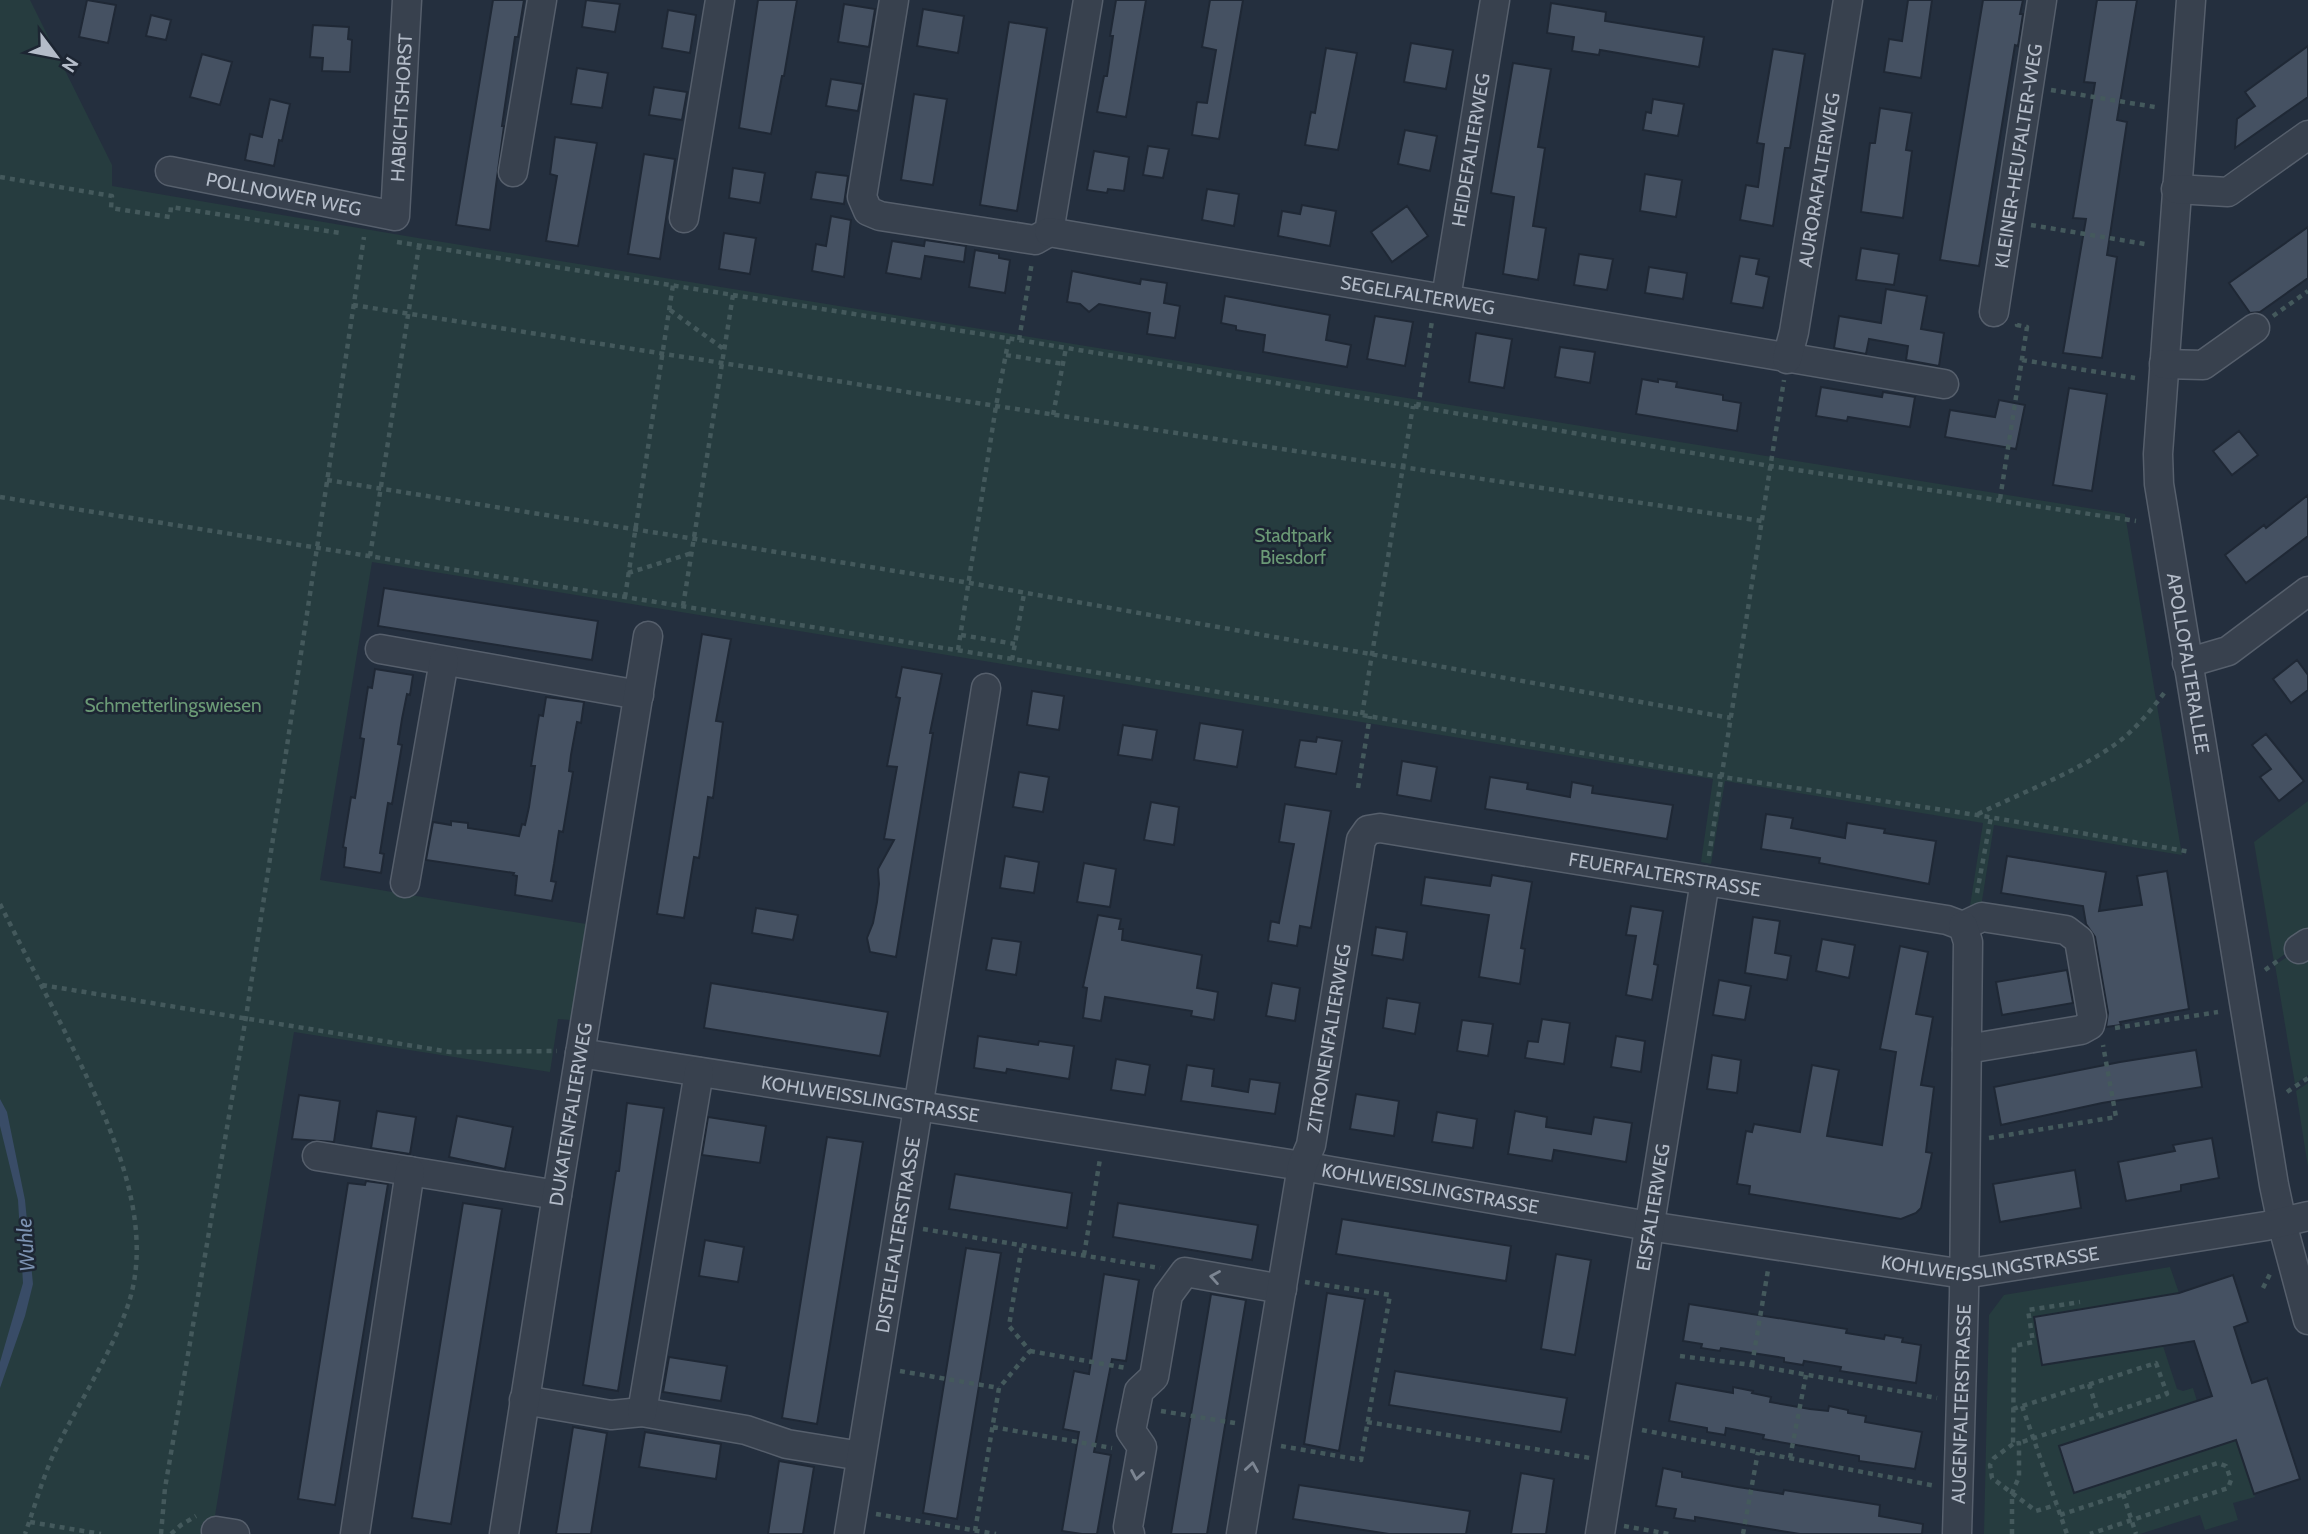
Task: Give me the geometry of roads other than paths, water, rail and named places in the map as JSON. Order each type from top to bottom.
[{"type":"street","name":"HABICHTSHORST","points":[[391,228],[407,0]]},
{"type":"street","points":[[513,172],[542,0]]},
{"type":"street","points":[[684,218],[720,0]]},
{"type":"street","name":"SEGELFALTERWEG","points":[[894,0],[862,197],[868,211],[880,216],[1042,236],[1441,298],[1944,384]]},
{"type":"street","name":"HEIDEFALTERWEG","points":[[1441,298],[1495,0]]},
{"type":"street","name":"AURORAFALTERWEG","points":[[1787,359],[1794,332],[1848,0]]},
{"type":"street","name":"KLEINER-HEUFALTER-WEG","points":[[2006,318],[2009,221],[2042,0]]},
{"type":"street","name":"APOLLOFALTERALLEE","points":[[2191,0],[2158,454],[2159,484],[2187,663],[2295,1220],[2308,1320]]},
{"type":"street","points":[[1042,236],[1080,1]]},
{"type":"street","points":[[2176,189],[2228,192],[2308,135]]},
{"type":"street","name":"POLLNOWER WEG","points":[[170,171],[391,228]]},
{"type":"street","points":[[2164,364],[2203,365],[2263,323]]},
{"type":"street","points":[[2187,663],[2228,652],[2308,591]]},
{"type":"street","name":"DUKATENFALTERWEG","points":[[504,1534],[649,636]]},
{"type":"street","points":[[380,649],[639,695]]},
{"type":"street","points":[[405,883],[444,661]]},
{"type":"street","name":"DISTELFALTERSTRASSE","points":[[849,1534],[986,688]]},
{"type":"street","name":"FEUERFALTERSTRASSE","points":[[1368,830],[1380,828],[1947,919],[1964,926]]},
{"type":"street","name":"ZITRONENFALTERWEG","points":[[1241,1534],[1302,1166],[1311,1145],[1361,840],[1368,830]]},
{"type":"street","name":"EISFALTERWEG","points":[[1601,1528],[1705,881]]},
{"type":"street","points":[[1964,1274],[1968,942],[1964,926],[1982,917],[2066,930],[2079,940],[2095,1028],[1967,1049]]},
{"type":"street","name":"KOHLWEISSLINGSTRASSE","points":[[580,1053],[1302,1166],[1649,1226],[1964,1274],[2295,1220]]},
{"type":"street","points":[[642,1412],[699,1072]]},
{"type":"street","points":[[317,1156],[557,1195]]},
{"type":"street","points":[[355,1534],[410,1171]]},
{"type":"street","points":[[1130,1534],[1128,1527],[1142,1447],[1131,1431],[1139,1391],[1154,1377],[1168,1296],[1185,1272],[1283,1284]]},
{"type":"street","name":"AUGENFALTERSTRASSE","points":[[1957,1534],[1964,1274]]},
{"type":"street","points":[[524,1400],[611,1415],[642,1412],[746,1430],[787,1444],[861,1456]]},
{"type":"water","name":"Wuhle","points":[[0,1099],[7,1112],[25,1200],[33,1284],[0,1388],[0,1362],[23,1283],[18,1200],[0,1126]]},
{"type":"park label","name":"Stadtpark Biesdorf","points":[[1293,546]]},
{"type":"park label","name":"Schmetterlingswiesen","points":[[173,705]]}]
